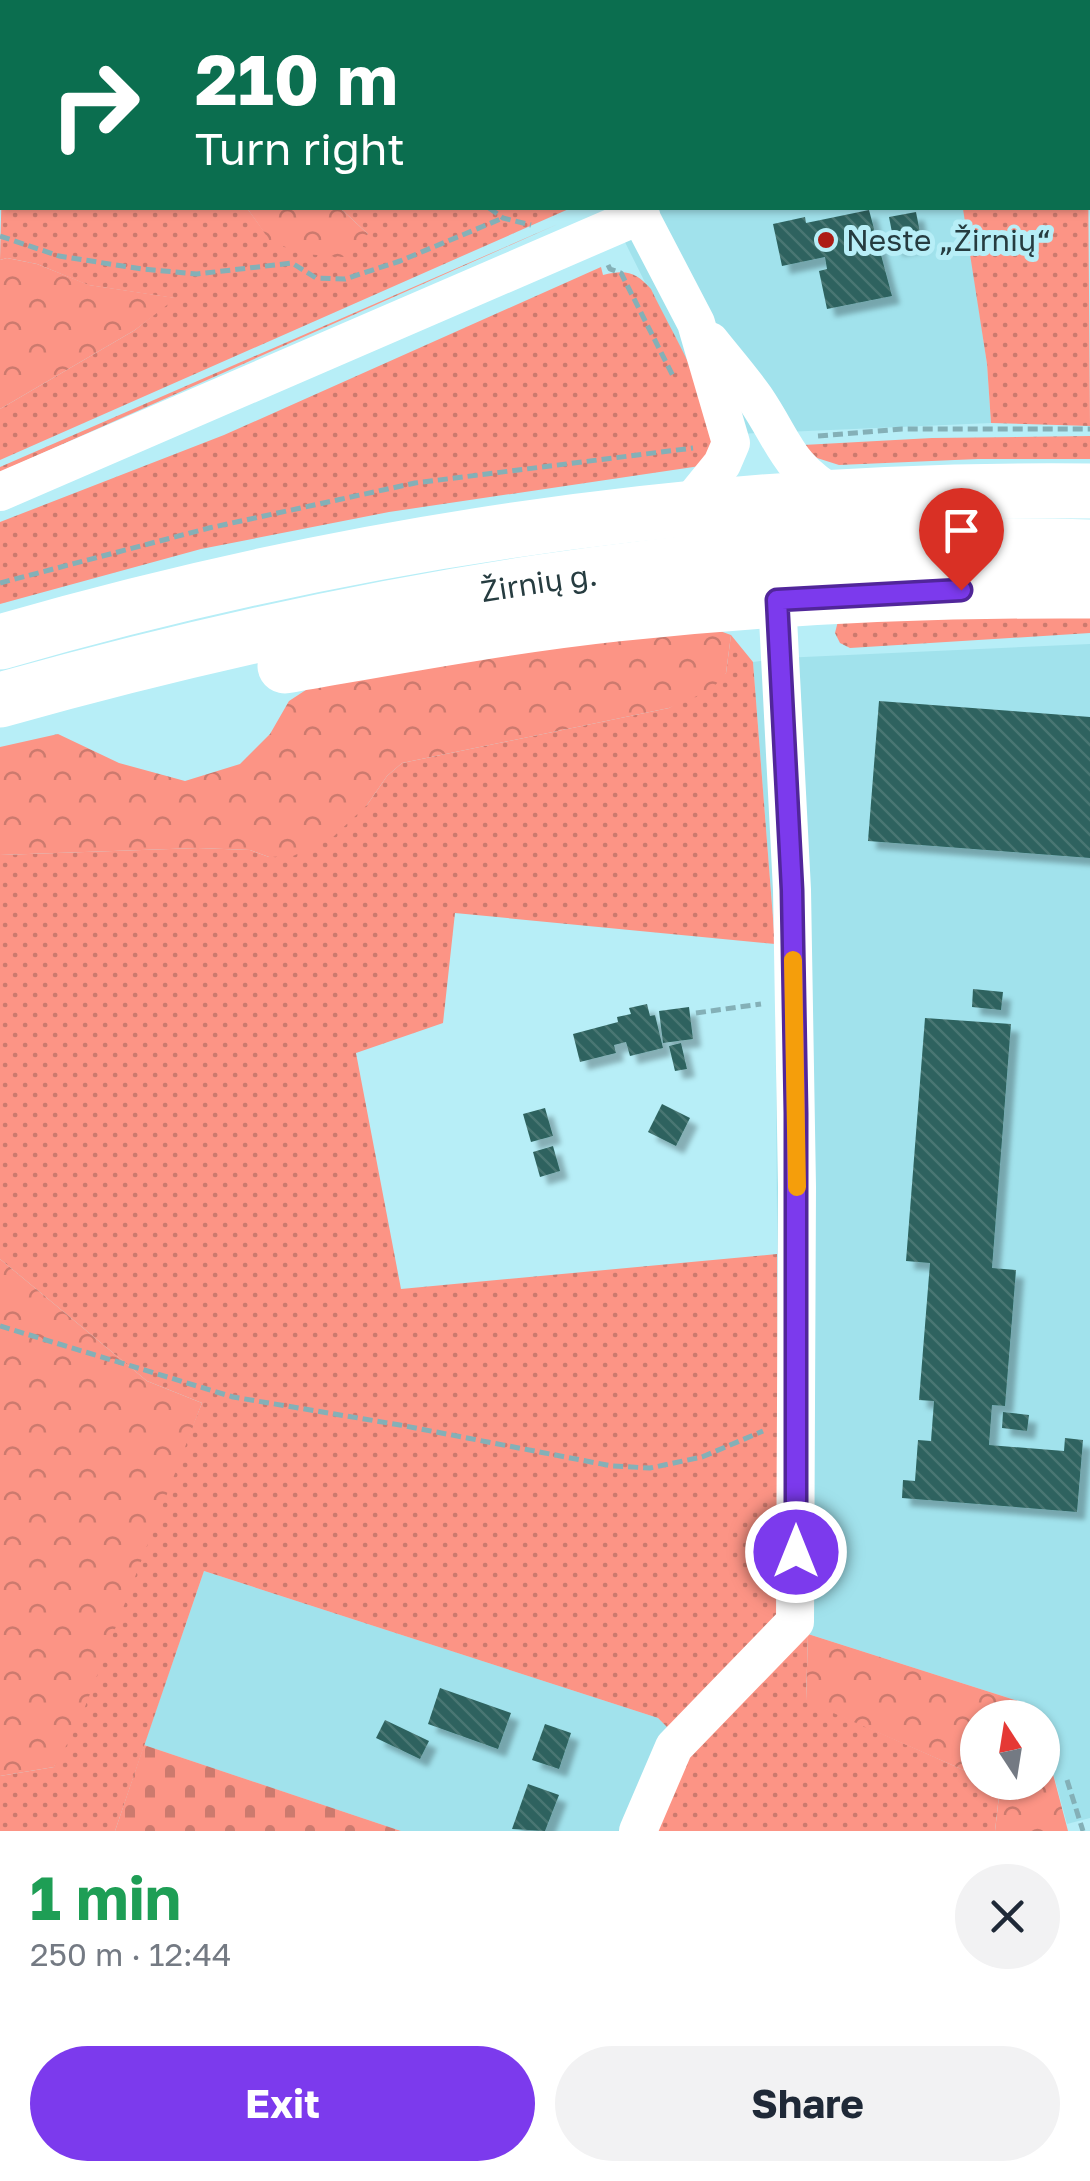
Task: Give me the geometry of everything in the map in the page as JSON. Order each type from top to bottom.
[{"type":"highway","name":"Žirnių g.","points":[[0,642],[110,610],[282,570],[453,538],[687,507],[836,496],[1090,491]]},
{"type":"highway","name":"Žirnių g.","points":[[0,704],[124,666],[306,624],[471,592],[586,575],[778,554],[1090,546]]},
{"type":"highway","points":[[0,704],[201,680],[616,614],[961,590],[1090,591]]},
{"type":"street","points":[[0,492],[595,234],[638,211],[696,323],[753,395],[796,466],[836,496]]},
{"type":"street","points":[[687,507],[722,464],[731,443],[696,323]]},
{"type":"street","points":[[638,1831],[674,1748],[796,1622],[794,1001],[777,600]]},
{"type":"path","points":[[492,210],[503,218],[538,227]]},
{"type":"path","points":[[0,236],[59,256],[142,268],[197,274],[292,263],[316,278],[345,279],[400,261],[503,218]]},
{"type":"path","points":[[595,234],[610,269],[621,274],[675,379]]},
{"type":"path","points":[[779,439],[902,430],[1090,429]]},
{"type":"path","points":[[0,583],[209,528],[415,483],[731,443]]},
{"type":"path","points":[[696,1013],[794,1001]]},
{"type":"path","points":[[0,1326],[232,1397],[612,1466],[650,1468],[702,1457],[740,1443],[796,1413]]},
{"type":"path","points":[[1067,1780],[1083,1831]]},
{"type":"shaded area","points":[[609,210],[964,210],[987,364],[991,423],[715,435],[708,409]]},
{"type":"shaded area","points":[[1090,644],[1090,1818],[1067,1824],[1060,1798],[1060,1700],[1015,1700],[780,1625],[775,944],[753,662]]},
{"type":"shaded area","points":[[204,1571],[658,1718],[692,1751],[654,1831],[401,1831],[144,1745]]},
{"type":"green space","points":[[1,210],[248,210],[271,241],[368,234],[342,210],[566,210],[0,460],[0,409],[135,330],[174,298],[88,285],[37,264],[0,260]]},
{"type":"green space","points":[[248,210],[342,210],[368,234],[343,257],[304,254],[270,241]]},
{"type":"green space","points":[[963,210],[1088,210],[1090,426],[991,423],[987,364]]},
{"type":"green space","points":[[558,224],[0,472],[0,467]]},
{"type":"green space","points":[[0,260],[37,264],[89,285],[176,298],[135,330],[0,409]]},
{"type":"green space","points":[[601,267],[603,275],[630,273],[651,289],[687,361],[714,432],[711,451],[700,466],[389,512],[201,549],[0,604],[0,522],[224,435]]},
{"type":"green space","points":[[1090,436],[1090,459],[839,465],[817,458],[803,445],[932,438]]},
{"type":"green space","points":[[1090,611],[1090,633],[850,648],[840,643],[835,633],[838,621]]},
{"type":"green space","points":[[706,626],[731,635],[726,673],[711,690],[669,708],[402,763],[387,776],[367,805],[332,838],[293,856],[269,857],[250,850],[198,848],[0,855],[0,747],[58,734],[119,763],[185,781],[240,764],[270,734],[289,701],[312,686]]},
{"type":"green space","points":[[731,635],[753,662],[775,944],[455,913],[443,1023],[356,1053],[401,1289],[777,1254],[780,1625],[808,1634],[806,1700],[960,1768],[960,1800],[998,1800],[995,1831],[654,1831],[691,1751],[658,1718],[204,1571],[115,1831],[0,1831],[0,1776],[54,1767],[202,1403],[147,1381],[0,1259],[0,855],[198,848],[250,850],[269,857],[367,805],[387,776],[402,763],[669,708],[726,673]]},
{"type":"green space","points":[[0,1259],[147,1381],[202,1403],[78,1725],[54,1767],[0,1776]]},
{"type":"green space","points":[[808,1634],[1015,1700],[960,1700],[960,1769],[806,1701]]},
{"type":"green space","points":[[144,1745],[401,1831],[115,1831]]},
{"type":"green space","points":[[999,1800],[1060,1800],[1068,1831],[995,1831]]},
{"type":"building","name":"Neste „Žirnių“","points":[[869,210],[892,296],[827,309],[819,271],[827,269],[825,257],[782,266],[773,224],[805,217],[806,223]]},
{"type":"building","points":[[916,212],[922,243],[895,248],[889,217]]},
{"type":"building","points":[[879,701],[1090,717],[1090,858],[868,841]]},
{"type":"building","points":[[973,989],[1003,992],[1001,1010],[972,1007]]},
{"type":"building","points":[[647,1004],[650,1016],[655,1015],[663,1048],[630,1056],[626,1042],[614,1045],[616,1053],[580,1062],[573,1034],[618,1022],[617,1017],[631,1014],[629,1008]]},
{"type":"building","points":[[689,1007],[693,1039],[663,1043],[659,1011]]},
{"type":"building","points":[[925,1018],[1011,1024],[992,1268],[1016,1270],[1005,1406],[992,1405],[989,1445],[1064,1451],[1065,1438],[1083,1440],[1077,1512],[902,1498],[903,1480],[915,1481],[918,1440],[931,1441],[934,1401],[919,1400],[930,1263],[906,1261]]},
{"type":"building","points":[[681,1043],[687,1069],[675,1071],[669,1046]]},
{"type":"building","points":[[662,1104],[690,1118],[676,1146],[648,1132]]},
{"type":"building","points":[[545,1108],[553,1136],[531,1142],[523,1114]]},
{"type":"building","points":[[553,1146],[560,1171],[540,1177],[533,1152]]},
{"type":"building","points":[[1003,1412],[1029,1415],[1027,1431],[1002,1428]]},
{"type":"building","points":[[440,1688],[511,1713],[498,1749],[428,1724]]},
{"type":"building","points":[[385,1720],[429,1741],[420,1759],[376,1738]]},
{"type":"building","points":[[545,1724],[571,1733],[559,1769],[532,1760]]},
{"type":"building","points":[[528,1784],[559,1795],[545,1831],[512,1829]]},
{"type":"slow traffic","points":[[793,960],[797,1187]]},
{"type":"place","name":"Neste „Žirnių“","points":[[826,240]]},
{"type":"route","points":[[796,1552],[797,1187],[792,890],[777,600],[961,590]]}]
